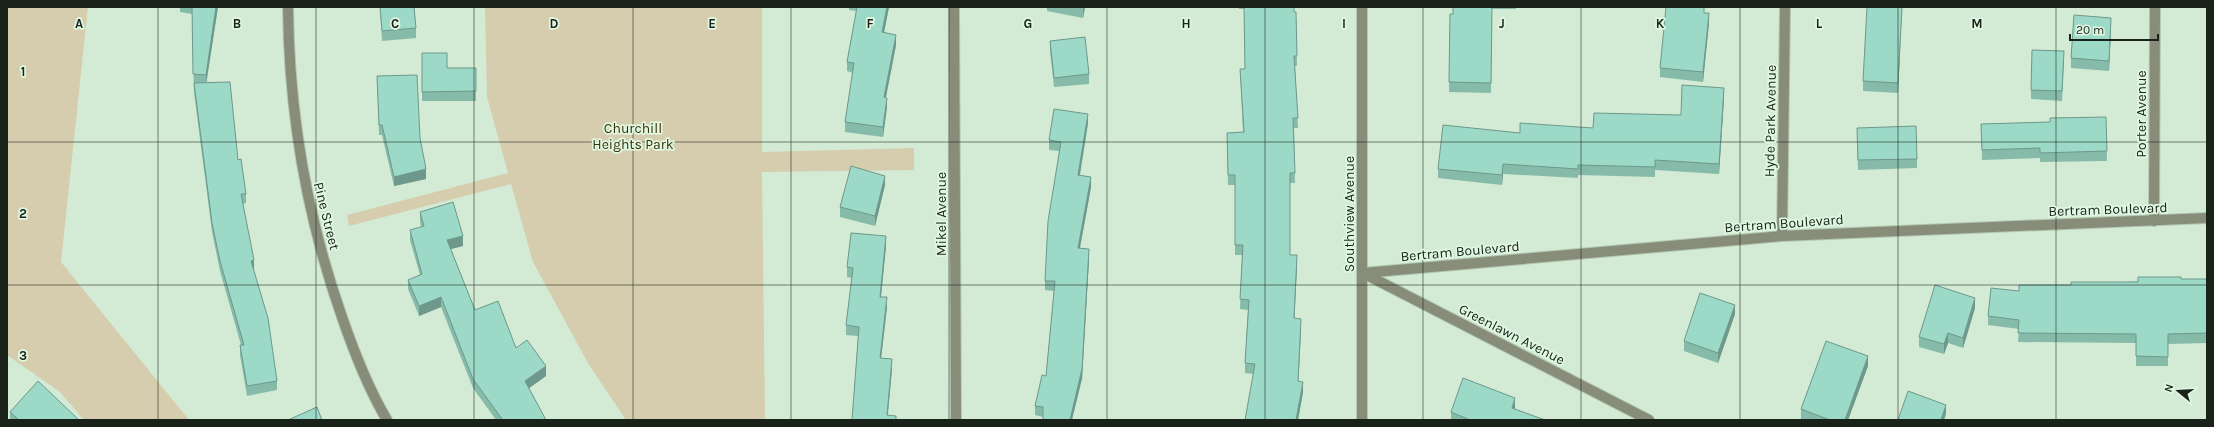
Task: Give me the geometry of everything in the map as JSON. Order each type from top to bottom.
[{"type":"street","name":"Pine Street","points":[[288,7],[295,124],[308,203],[329,280],[354,350],[387,420]]},
{"type":"street","name":"Mikel Avenue","points":[[954,7],[956,420]]},
{"type":"street","name":"Southview Avenue","points":[[1362,7],[1362,420]]},
{"type":"street","name":"Hyde Park Avenue","points":[[1782,236],[1785,7]]},
{"type":"street","name":"Porter Avenue","points":[[2154,221],[2155,7]]},
{"type":"street","name":"Bertram Boulevard","points":[[1363,273],[1782,236],[2207,218]]},
{"type":"street","name":"Greenlawn Avenue","points":[[1363,273],[1649,420]]},
{"type":"green space","points":[[7,7],[88,7],[61,262],[189,420],[84,420],[60,392],[7,355]]},
{"type":"green space","name":"Churchill Heights Park","points":[[485,7],[762,7],[762,152],[914,148],[914,170],[762,172],[765,420],[626,420],[589,365],[533,262],[511,184],[349,226],[347,215],[508,173],[487,97]]},
{"type":"building","points":[[192,7],[216,7],[206,75],[193,74]]},
{"type":"building","points":[[380,7],[414,7],[416,28],[382,31]]},
{"type":"building","points":[[857,7],[887,7],[882,32],[896,35],[884,97],[887,98],[883,127],[845,122],[854,63],[847,62]]},
{"type":"building","points":[[1244,7],[1294,7],[1294,12],[1296,12],[1297,56],[1294,56],[1298,118],[1293,118],[1295,173],[1290,173],[1290,255],[1297,255],[1294,318],[1301,319],[1298,381],[1303,382],[1296,420],[1245,420],[1255,364],[1245,363],[1249,300],[1240,299],[1243,245],[1235,245],[1235,175],[1228,175],[1227,133],[1244,132],[1240,69],[1245,69]]},
{"type":"building","points":[[1453,7],[1492,7],[1491,83],[1449,82],[1450,14],[1453,14]]},
{"type":"building","points":[[1666,7],[1704,7],[1704,13],[1709,13],[1703,72],[1660,68]]},
{"type":"building","points":[[1867,7],[1902,7],[1898,83],[1863,81]]},
{"type":"building","points":[[2074,15],[2111,18],[2109,61],[2071,58]]},
{"type":"building","points":[[1085,37],[1089,74],[1054,78],[1050,41]]},
{"type":"building","points":[[2032,50],[2064,51],[2062,91],[2031,90]]},
{"type":"building","points":[[422,53],[447,53],[447,68],[476,68],[476,91],[422,92]]},
{"type":"building","points":[[417,75],[420,138],[426,169],[394,177],[382,125],[379,125],[377,76]]},
{"type":"building","points":[[230,82],[238,160],[241,159],[246,194],[241,194],[254,260],[251,261],[268,318],[277,381],[247,386],[240,345],[244,345],[220,261],[212,223],[194,83]]},
{"type":"building","points":[[1682,85],[1724,88],[1719,164],[1655,160],[1655,167],[1578,165],[1578,169],[1503,164],[1502,175],[1438,169],[1443,125],[1520,133],[1520,123],[1593,128],[1594,113],[1681,115]]},
{"type":"building","points":[[1054,109],[1088,114],[1078,175],[1091,177],[1078,248],[1089,249],[1082,369],[1070,420],[1043,420],[1043,407],[1035,406],[1042,375],[1046,376],[1055,281],[1045,281],[1048,221],[1061,142],[1049,140]]},
{"type":"building","points":[[2106,117],[2107,151],[2040,153],[2040,148],[1982,150],[1981,124],[2050,122],[2050,118]]},
{"type":"building","points":[[1916,126],[1917,159],[1858,160],[1857,128]]},
{"type":"building","points":[[851,166],[885,176],[875,216],[840,207]]},
{"type":"building","points":[[453,202],[463,236],[447,240],[475,310],[498,301],[516,348],[527,340],[546,366],[525,381],[546,420],[501,420],[502,419],[473,379],[441,297],[419,306],[408,280],[422,274],[410,230],[424,226],[420,212]]},
{"type":"building","points":[[851,233],[886,236],[880,297],[887,297],[880,358],[892,359],[887,415],[896,416],[896,420],[852,420],[859,327],[846,325],[853,268],[847,267]]},
{"type":"building","points":[[2138,277],[2181,277],[2181,279],[2207,279],[2207,333],[2168,334],[2168,357],[2136,356],[2136,334],[2018,333],[2019,320],[1988,316],[1991,288],[2019,291],[2019,285],[2071,285],[2071,282],[2138,282]]},
{"type":"building","points":[[1935,285],[1975,298],[1963,338],[1948,333],[1944,344],[1919,337]]},
{"type":"building","points":[[1700,293],[1735,305],[1718,353],[1684,341]]},
{"type":"building","points":[[1826,341],[1868,356],[1845,420],[1830,420],[1801,409]]},
{"type":"building","points":[[1463,378],[1515,398],[1512,408],[1545,420],[1470,420],[1451,412]]},
{"type":"building","points":[[38,381],[79,420],[19,420],[10,412]]},
{"type":"building","points":[[1908,391],[1946,405],[1941,420],[1898,420]]},
{"type":"building","points":[[317,407],[322,420],[288,420]]}]
